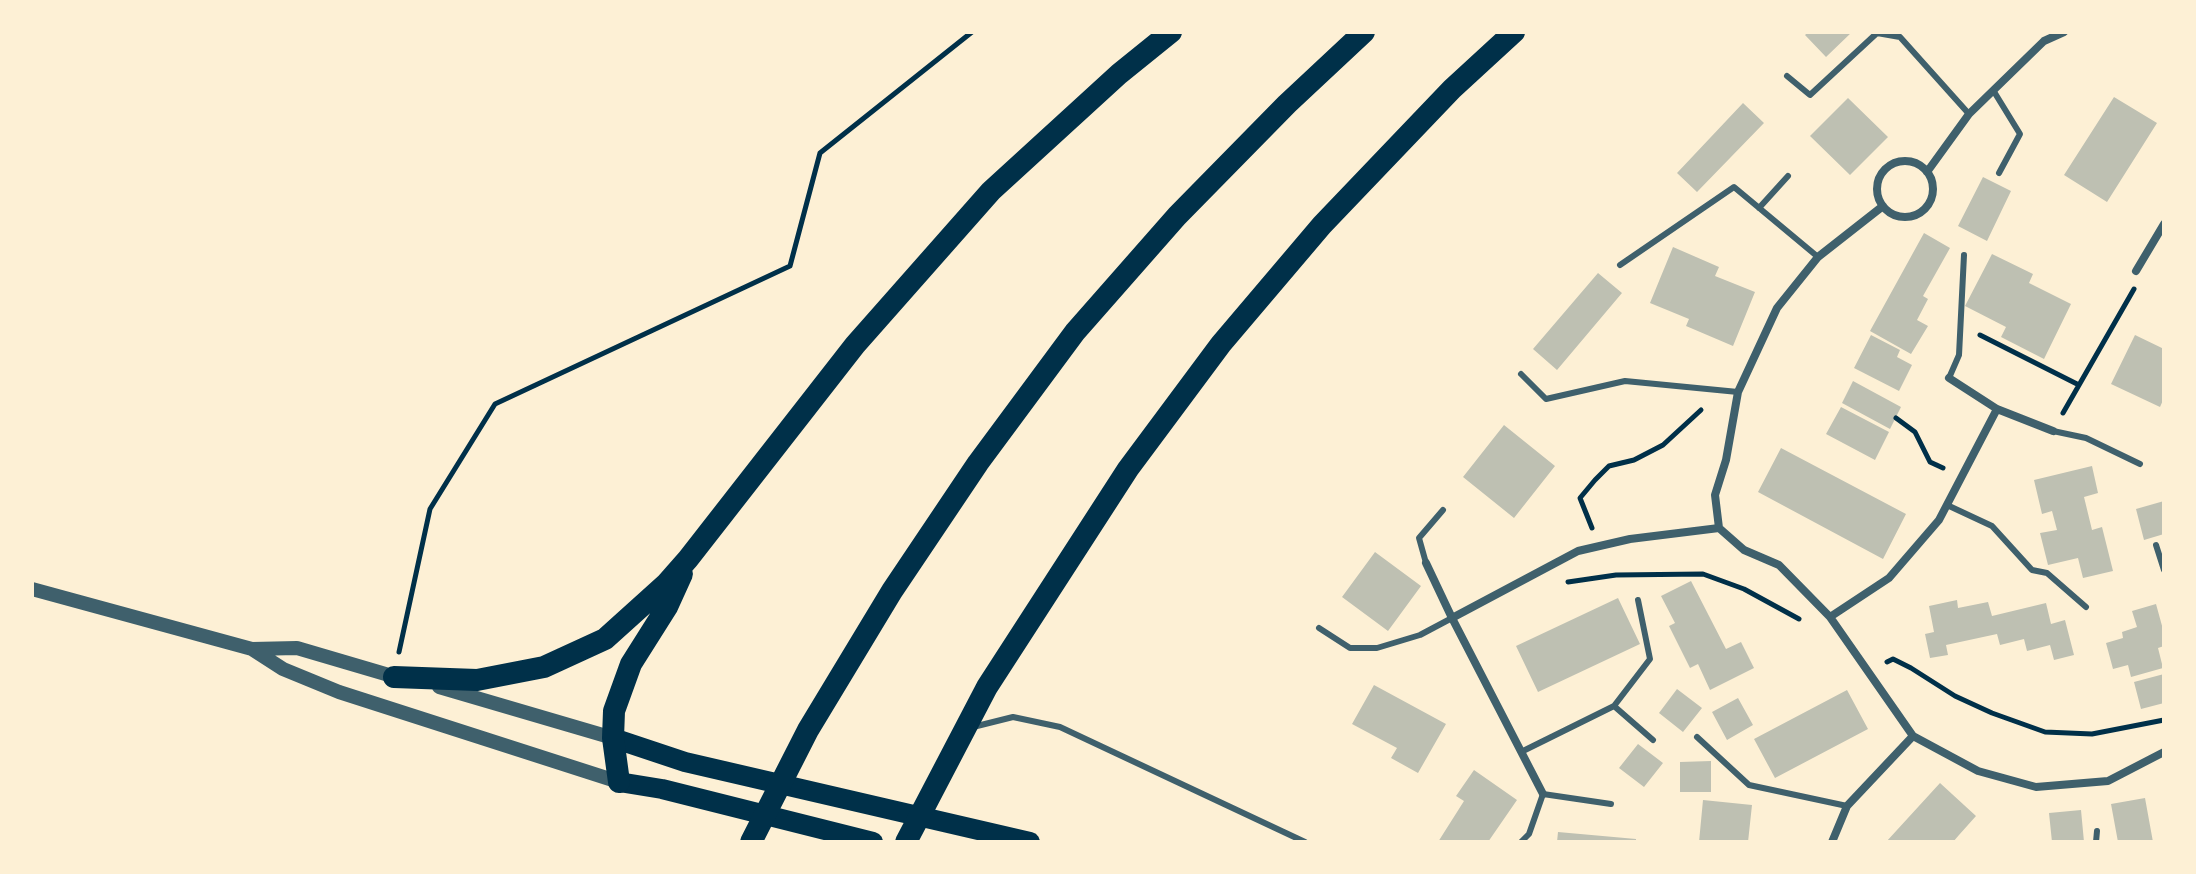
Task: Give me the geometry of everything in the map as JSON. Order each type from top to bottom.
[{"type":"highway","points":[[394,677],[477,680],[566,659],[614,632],[688,559],[855,345],[981,203],[1119,74],[1171,32]]},
{"type":"highway","points":[[751,842],[808,730],[892,591],[978,463],[1066,344],[1177,216],[1287,104],[1364,32]]},
{"type":"highway","points":[[906,842],[987,687],[1128,469],[1221,344],[1322,225],[1452,89],[1514,32]]},
{"type":"highway","points":[[619,782],[613,738],[614,711],[631,664],[667,607],[688,559]]},
{"type":"main road","points":[[613,738],[685,762],[1030,842]]},
{"type":"main road","points":[[619,782],[675,792],[873,842]]},
{"type":"street","points":[[1927,172],[1969,114],[2044,41],[2064,32]]},
{"type":"street","points":[[1903,161],[1920,166],[1927,172],[1933,189],[1921,211],[1903,216],[1883,206],[1877,183],[1887,168],[1903,161]]},
{"type":"street","points":[[1883,206],[1818,257],[1777,308],[1738,392],[1726,460],[1715,495],[1719,528],[1744,550],[1779,565],[1830,617],[1913,736],[1978,771],[2036,787],[2108,781],[2164,752]]},
{"type":"street","points":[[2136,271],[2164,224]]},
{"type":"street","points":[[1949,378],[1997,409],[2053,431]]},
{"type":"street","points":[[1830,617],[1889,578],[1939,520],[1997,409]]},
{"type":"street","points":[[1452,618],[1578,551],[1719,528]]},
{"type":"street","points":[[1426,563],[1543,794]]},
{"type":"street","points":[[32,589],[252,649],[297,648],[394,677],[457,691],[613,738]]},
{"type":"street","points":[[252,649],[283,669],[339,692],[619,782]]},
{"type":"street","points":[[1832,842],[1847,806],[1913,736]]},
{"type":"lane","points":[[1787,76],[1810,95],[1877,33],[1900,37],[1969,114]]},
{"type":"lane","points":[[1993,90],[2020,134],[1999,173]]},
{"type":"lane","points":[[1759,208],[1788,176]]},
{"type":"lane","points":[[1620,265],[1734,187],[1818,257]]},
{"type":"lane","points":[[1949,378],[1959,355],[1964,255]]},
{"type":"lane","points":[[1521,374],[1546,399],[1625,381],[1738,392]]},
{"type":"lane","points":[[2053,431],[2086,438],[2140,464]]},
{"type":"lane","points":[[1947,505],[1992,526],[2032,570],[2047,573],[2086,607]]},
{"type":"lane","points":[[1426,563],[1419,538],[1443,510]]},
{"type":"lane","points":[[2156,545],[2164,570]]},
{"type":"lane","points":[[1521,752],[1614,706],[1650,659],[1638,600]]},
{"type":"lane","points":[[1319,628],[1350,648],[1377,648],[1420,635],[1452,618]]},
{"type":"lane","points":[[1614,706],[1653,740]]},
{"type":"lane","points":[[965,728],[1013,717],[1060,727],[1305,842]]},
{"type":"lane","points":[[1697,737],[1749,785],[1847,806]]},
{"type":"lane","points":[[1521,842],[1529,834],[1543,794],[1611,804]]},
{"type":"lane","points":[[2096,842],[2097,831]]},
{"type":"path","points":[[394,677],[430,509],[495,404],[790,266],[820,153],[972,32]]},
{"type":"path","points":[[2053,431],[2134,289],[2136,271]]},
{"type":"path","points":[[1959,324],[2079,385]]},
{"type":"path","points":[[1599,546],[1580,498],[1595,480],[1609,466],[1634,460],[1663,445],[1700,411],[1738,392]]},
{"type":"path","points":[[1896,418],[1915,432],[1930,462],[1962,476]]},
{"type":"path","points":[[1542,571],[1555,585],[1616,575],[1703,574],[1744,589],[1809,626]]},
{"type":"path","points":[[1867,669],[1893,659],[1967,702],[2045,732],[2092,734],[2164,720]]},
{"type":"building","points":[[1808,32],[1852,32],[1826,57],[1805,35]]},
{"type":"building","points":[[2114,97],[2157,123],[2107,202],[2064,175]]},
{"type":"building","points":[[1848,98],[1888,137],[1850,175],[1810,136]]},
{"type":"building","points":[[1743,103],[1764,123],[1697,192],[1677,173]]},
{"type":"building","points":[[1983,177],[2011,191],[1987,241],[1958,226]]},
{"type":"building","points":[[1924,233],[1950,248],[1923,296],[1928,299],[1917,320],[1928,326],[1911,354],[1870,331]]},
{"type":"building","points":[[1673,247],[1719,267],[1715,276],[1755,292],[1733,346],[1686,326],[1689,319],[1650,303]]},
{"type":"building","points":[[1992,254],[2033,274],[2029,283],[2071,304],[2044,359],[2001,337],[2006,327],[1965,306]]},
{"type":"building","points":[[1598,273],[1622,293],[1557,370],[1533,349]]},
{"type":"building","points":[[1871,335],[1900,350],[1897,357],[1912,365],[1899,391],[1854,368]]},
{"type":"building","points":[[2135,335],[2164,349],[2164,398],[2160,407],[2111,384]]},
{"type":"building","points":[[1853,381],[1901,407],[1890,429],[1842,403]]},
{"type":"building","points":[[1841,407],[1889,432],[1875,460],[1826,434]]},
{"type":"building","points":[[1504,425],[1555,466],[1514,518],[1463,477]]},
{"type":"building","points":[[1781,448],[1906,514],[1883,559],[1758,492]]},
{"type":"building","points":[[2092,466],[2098,493],[2084,497],[2092,530],[2102,527],[2113,571],[2083,578],[2078,558],[2048,565],[2040,533],[2057,530],[2052,511],[2042,514],[2034,480]]},
{"type":"building","points":[[2164,501],[2164,534],[2144,540],[2136,509]]},
{"type":"building","points":[[1375,552],[1421,586],[1388,631],[1342,597]]},
{"type":"building","points":[[1691,581],[1726,649],[1741,642],[1754,668],[1710,690],[1698,664],[1690,668],[1669,626],[1675,623],[1661,596]]},
{"type":"building","points":[[1618,598],[1640,644],[1538,692],[1516,646]]},
{"type":"building","points":[[1957,600],[1958,608],[1988,602],[1992,616],[2046,603],[2051,624],[2065,620],[2074,655],[2054,660],[2050,645],[2027,651],[2024,639],[2000,645],[1997,634],[1946,645],[1948,655],[1930,658],[1925,634],[1934,632],[1929,606]]},
{"type":"building","points":[[2156,604],[2164,633],[2164,646],[2158,648],[2163,668],[2131,677],[2128,665],[2113,669],[2106,643],[2123,638],[2122,632],[2137,627],[2132,611]]},
{"type":"building","points":[[2164,674],[2164,703],[2141,709],[2134,682]]},
{"type":"building","points":[[1374,685],[1446,724],[1418,773],[1391,758],[1397,748],[1352,724]]},
{"type":"building","points":[[1677,689],[1702,708],[1683,732],[1659,713]]},
{"type":"building","points":[[1847,690],[1868,729],[1775,778],[1754,739]]},
{"type":"building","points":[[1738,698],[1753,725],[1727,740],[1712,712]]},
{"type":"building","points":[[1638,744],[1663,763],[1644,787],[1619,768]]},
{"type":"building","points":[[1711,761],[1711,792],[1680,792],[1680,762]]},
{"type":"building","points":[[1474,770],[1517,800],[1488,842],[1438,842],[1464,801],[1456,796]]},
{"type":"building","points":[[1940,783],[1976,816],[1953,842],[1886,842]]},
{"type":"building","points":[[2145,798],[2153,842],[2118,842],[2111,804]]},
{"type":"building","points":[[1703,800],[1752,805],[1748,842],[1699,842]]},
{"type":"building","points":[[2081,810],[2084,842],[2052,842],[2049,813]]},
{"type":"building","points":[[1558,832],[1636,839],[1636,842],[1557,842]]}]
